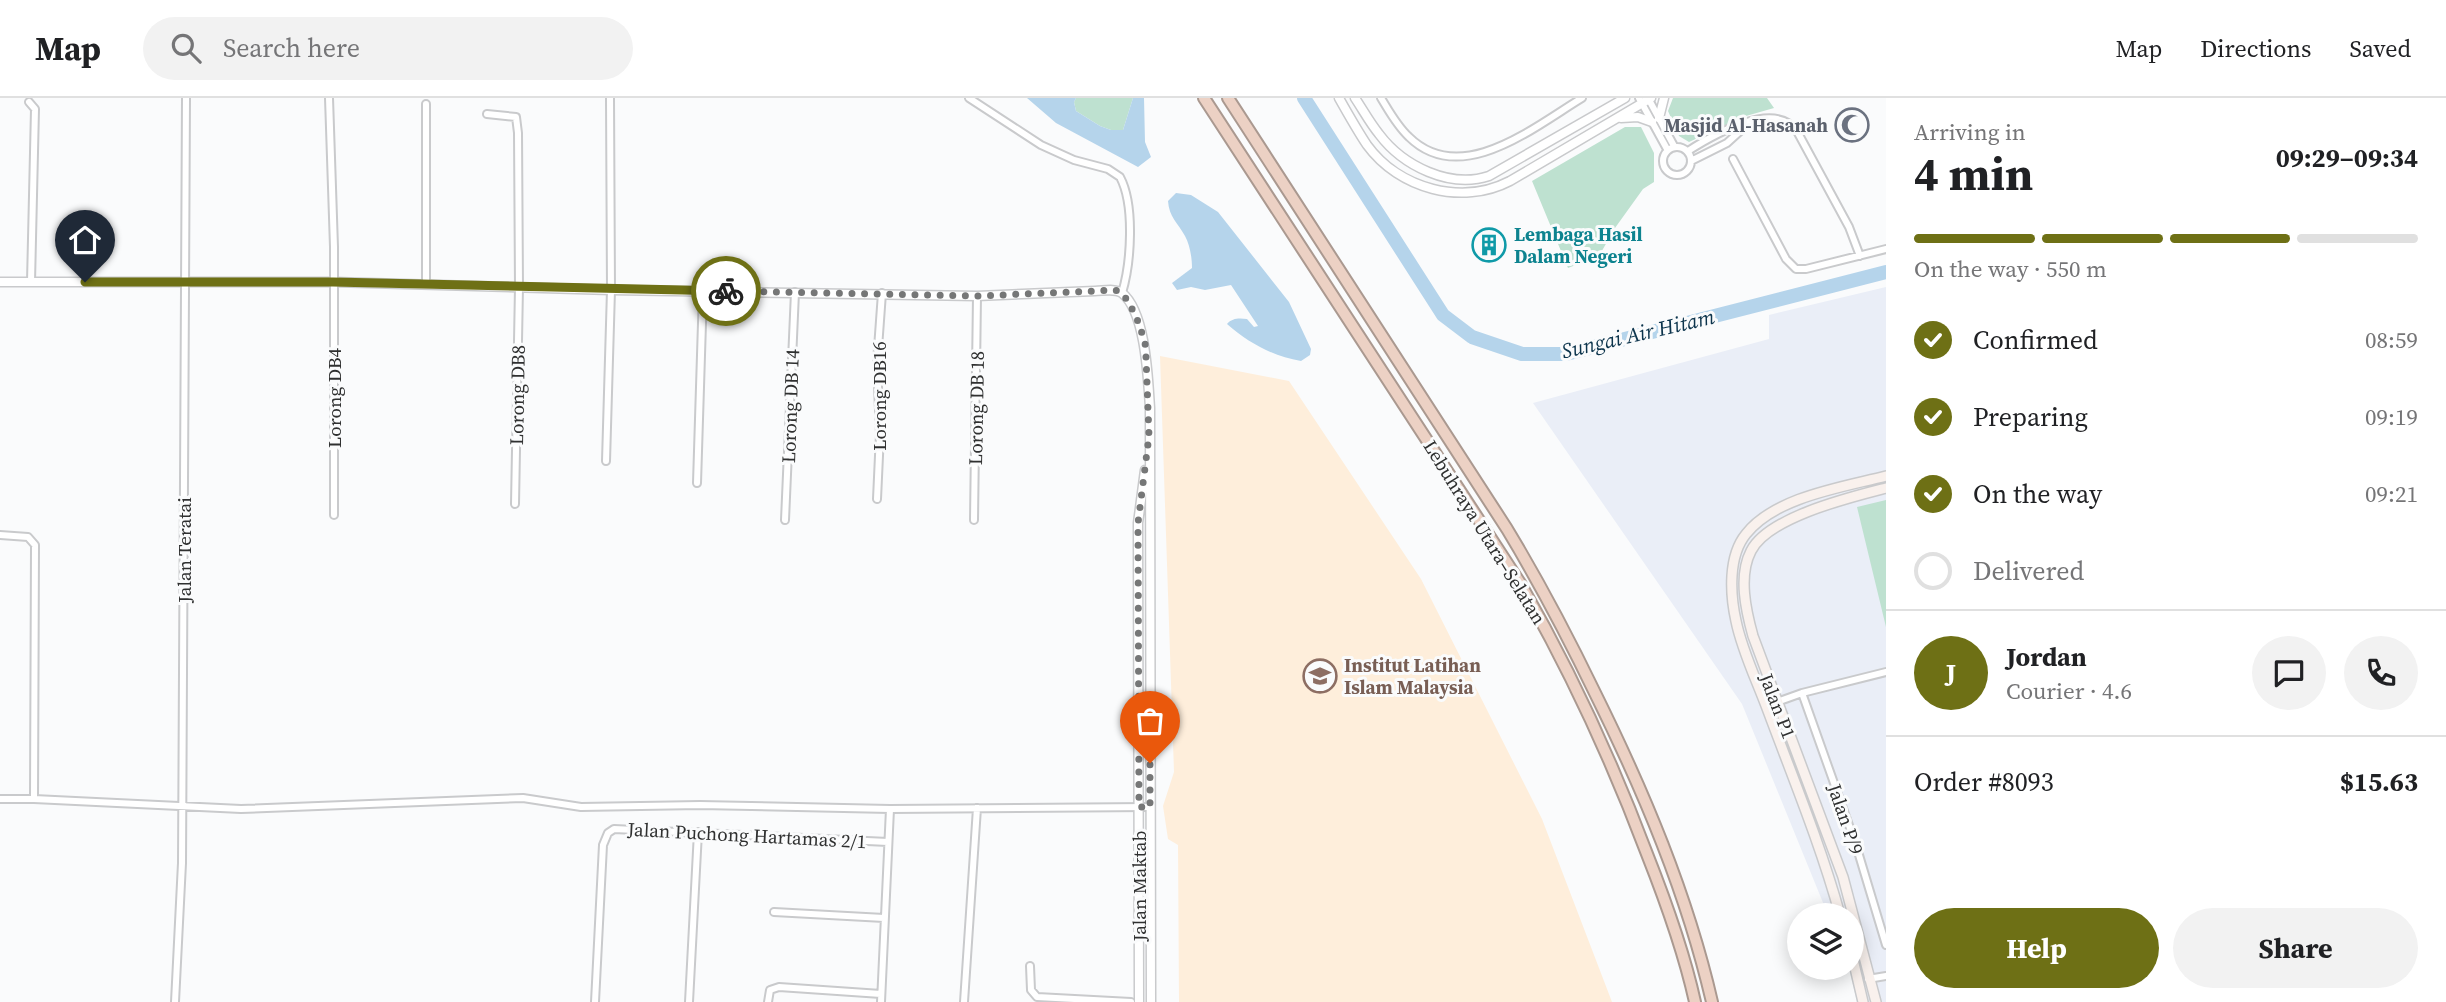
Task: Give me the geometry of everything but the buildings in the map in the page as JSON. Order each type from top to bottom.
[{"type":"highway","name":"Lebuhraya Utara–Selatan","points":[[1204,98],[1520,583],[1554,642],[1599,735],[1635,822],[1665,902],[1695,1002]]},
{"type":"highway","name":"Lebuhraya Utara–Selatan","points":[[1228,98],[1507,528],[1536,577],[1652,815],[1683,900],[1712,1002]]},
{"type":"main road","name":"Jalan P1","points":[[1837,903],[1829,874],[1736,620],[1732,579],[1737,548],[1746,533],[1757,523],[1787,505],[1822,492],[1886,477]]},
{"type":"main road","name":"Jalan P1","points":[[1876,1002],[1843,877],[1776,702],[1746,611],[1746,573],[1751,550],[1769,532],[1798,516],[1886,488]]},
{"type":"main road","points":[[1859,981],[1863,1002]]},
{"type":"street","name":"Jalan Teratai","points":[[175,1002],[183,806],[186,98]]},
{"type":"street","name":"Lorong DB4","points":[[329,98],[334,515]]},
{"type":"street","points":[[606,461],[611,290],[610,98]]},
{"type":"street","points":[[0,282],[333,282],[977,296],[1118,292],[1129,270],[1130,248],[1127,201],[1120,177],[1108,169],[1074,160],[1041,145],[969,98]]},
{"type":"street","points":[[1339,98],[1368,147],[1388,167],[1410,181],[1435,191],[1476,192],[1500,187],[1646,99],[1671,148]]},
{"type":"street","points":[[1355,98],[1379,135],[1396,153],[1417,167],[1451,179],[1489,176],[1624,98]]},
{"type":"street","points":[[1381,98],[1398,125],[1411,139],[1437,155],[1456,157],[1476,156],[1496,149],[1582,98]]},
{"type":"street","points":[[1656,120],[1664,98]]},
{"type":"street","points":[[29,102],[35,109],[31,282]]},
{"type":"street","points":[[426,104],[426,284]]},
{"type":"street","name":"Lorong DB8","points":[[487,114],[516,117],[519,287],[515,504]]},
{"type":"street","points":[[1688,151],[1721,131],[1770,117],[1780,118],[1794,127],[1849,227],[1860,256]]},
{"type":"street","points":[[1617,118],[1656,120]]},
{"type":"street","points":[[1691,161],[1727,143],[1750,122]]},
{"type":"street","points":[[1682,147],[1688,151],[1690,167],[1683,174],[1670,173],[1663,166],[1662,160],[1671,148],[1682,147]]},
{"type":"street","points":[[1733,159],[1786,260],[1796,269],[1806,269],[1886,249]]},
{"type":"street","points":[[697,483],[703,291]]},
{"type":"street","name":"Lorong DB 14","points":[[785,520],[795,292]]},
{"type":"street","name":"Jalan Maktab","points":[[1118,292],[1136,316],[1145,342],[1150,408],[1151,1002]]},
{"type":"street","name":"Lorong DB16","points":[[877,499],[880,434],[877,362],[882,293]]},
{"type":"street","name":"Lorong DB 18","points":[[974,520],[977,296]]},
{"type":"street","name":"Jalan Maktab","points":[[1139,1002],[1138,523],[1149,436]]},
{"type":"street","points":[[0,535],[28,537],[35,545],[34,799]]},
{"type":"street","points":[[1766,706],[1802,693],[1886,672]]},
{"type":"street","name":"Jalan P/9","points":[[1802,693],[1856,845],[1886,945]]},
{"type":"street","points":[[0,799],[265,809],[523,798],[569,806],[890,809],[1150,807]]},
{"type":"street","points":[[964,1002],[977,808]]},
{"type":"street","points":[[768,1002],[770,990],[779,987],[881,998],[890,809]]},
{"type":"street","name":"Jalan Puchong Hartamas 2/1","points":[[596,1002],[603,845],[608,833],[614,829],[888,842]]},
{"type":"street","points":[[689,1002],[698,832]]},
{"type":"street","points":[[774,912],[884,918]]},
{"type":"street","points":[[1030,966],[1031,990],[1037,998],[1131,1002]]},
{"type":"street","points":[[1859,981],[1886,975]]},
{"type":"shaded area","points":[[1886,287],[1886,1002],[1857,1002],[1852,980],[1864,980],[1864,903],[1823,903],[1742,704],[1533,403],[1769,339],[1769,315]]},
{"type":"shaded area","name":"Institut Latihan Islam Malaysia","points":[[1160,356],[1289,381],[1421,579],[1542,819],[1612,1002],[1179,1002],[1178,845],[1168,839],[1163,806],[1174,772]]},
{"type":"green space","points":[[1076,98],[1133,98],[1123,130],[1111,130],[1076,111]]},
{"type":"green space","points":[[1673,98],[1767,98],[1774,108],[1746,116],[1689,142],[1679,136],[1668,111]]},
{"type":"green space","points":[[1625,127],[1641,127],[1654,153],[1654,182],[1643,189],[1599,256],[1568,268],[1532,181]]},
{"type":"green space","points":[[1886,500],[1886,627],[1857,507]]},
{"type":"water","points":[[1027,98],[1076,98],[1076,111],[1100,126],[1123,130],[1133,98],[1144,98],[1145,142],[1151,157],[1138,167],[1056,123]]},
{"type":"water","points":[[1176,193],[1191,195],[1218,212],[1289,302],[1311,349],[1310,355],[1301,361],[1280,356],[1252,343],[1227,324],[1233,320],[1247,319],[1254,327],[1258,326],[1231,285],[1205,290],[1191,287],[1177,290],[1172,283],[1192,268],[1188,243],[1169,207],[1168,201]]},
{"type":"waterway","name":"Sungai Air Hitam","points":[[1304,98],[1443,315],[1472,337],[1522,354],[1566,354],[1886,272]]},
{"type":"way so far","points":[[726,291],[977,296],[1115,290],[1122,293],[1136,316],[1145,342],[1150,408],[1138,523],[1139,807],[1150,807],[1150,763]]},
{"type":"place","name":"Masjid Al-Hasanah","points":[[1852,125]]},
{"type":"place","name":"Lembaga Hasil Dalam Negeri","points":[[1489,245]]},
{"type":"place","name":"Institut Latihan Islam Malaysia","points":[[1320,676]]},
{"type":"route","points":[[85,282],[333,282],[726,291]]}]
